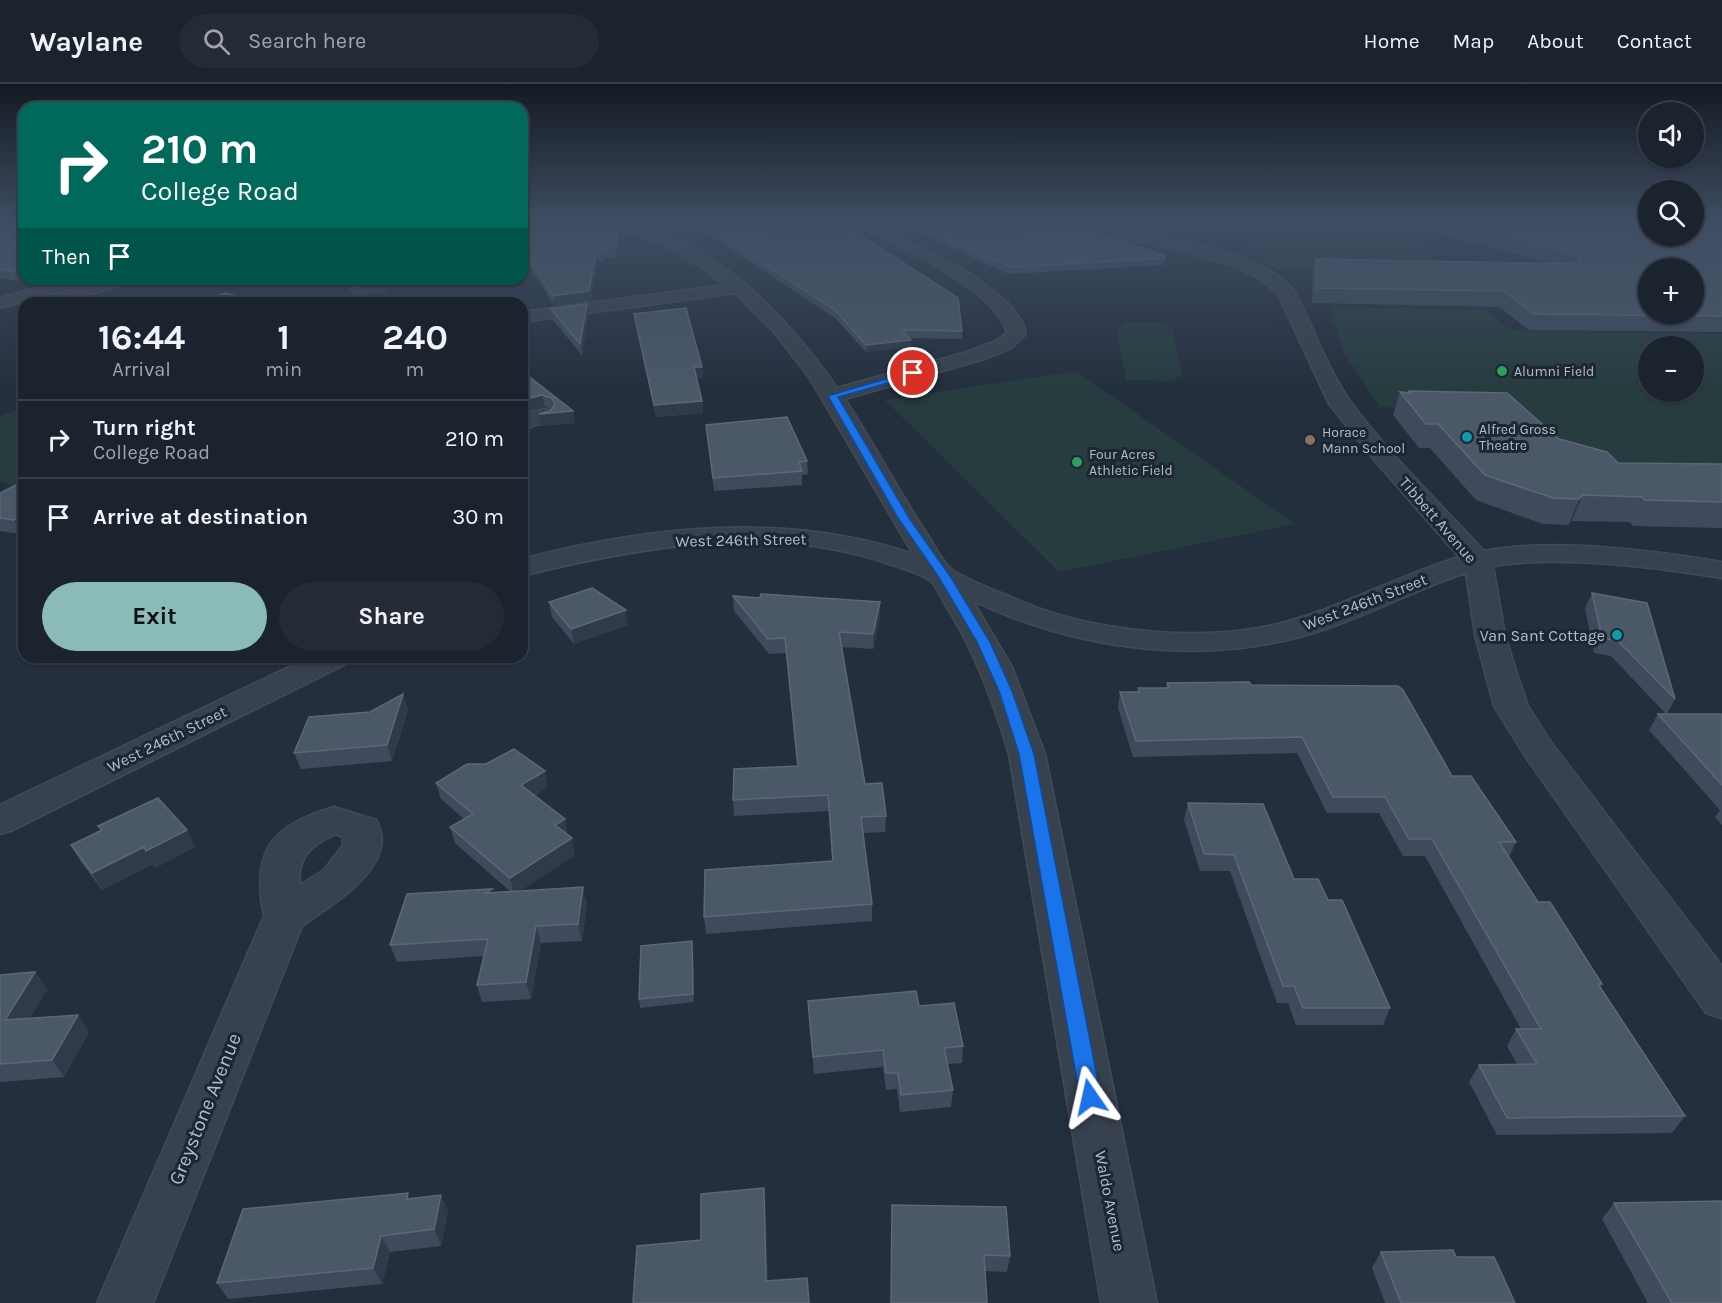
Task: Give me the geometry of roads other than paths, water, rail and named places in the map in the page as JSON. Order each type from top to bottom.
[{"type":"street","name":"Waldo Avenue","points":[[722,278],[770,318],[832,396],[904,518],[944,576],[983,642],[1006,691],[1027,754],[1129,1303]]},
{"type":"street","points":[[832,396],[974,356],[1003,345],[1017,334],[1012,321],[979,288],[964,278]]},
{"type":"street","name":"Tibbett Avenue","points":[[1270,278],[1285,291],[1337,399],[1384,457],[1478,561],[1490,635],[1511,706],[1537,748],[1722,1000]]},
{"type":"street","points":[[43,297],[72,285]]},
{"type":"street","points":[[77,297],[107,285]]},
{"type":"street","points":[[528,316],[737,288]]},
{"type":"street","points":[[0,303],[18,301]]},
{"type":"street","points":[[0,314],[18,310]]},
{"type":"street","points":[[528,420],[544,416]]},
{"type":"street","name":"West 246th Street","points":[[528,566],[605,547],[702,538],[757,536],[810,538],[853,545],[891,555],[944,576],[1036,618],[1078,631],[1180,641],[1234,639],[1291,630],[1478,561],[1510,556],[1611,556],[1722,570]]},
{"type":"street","name":"West 246th Street","points":[[0,821],[323,663]]},
{"type":"street","name":"Greystone Avenue","points":[[125,1303],[285,916]]},
{"type":"place","name":"Alumni Field","points":[[1502,371]]},
{"type":"place","name":"Alfred Gross Theatre","points":[[1467,437]]},
{"type":"place","name":"Horace Mann School","points":[[1310,440]]},
{"type":"place","name":"Four Acres Athletic Field","points":[[1077,462]]},
{"type":"place","name":"Van Sant Cottage","points":[[1617,635]]}]
